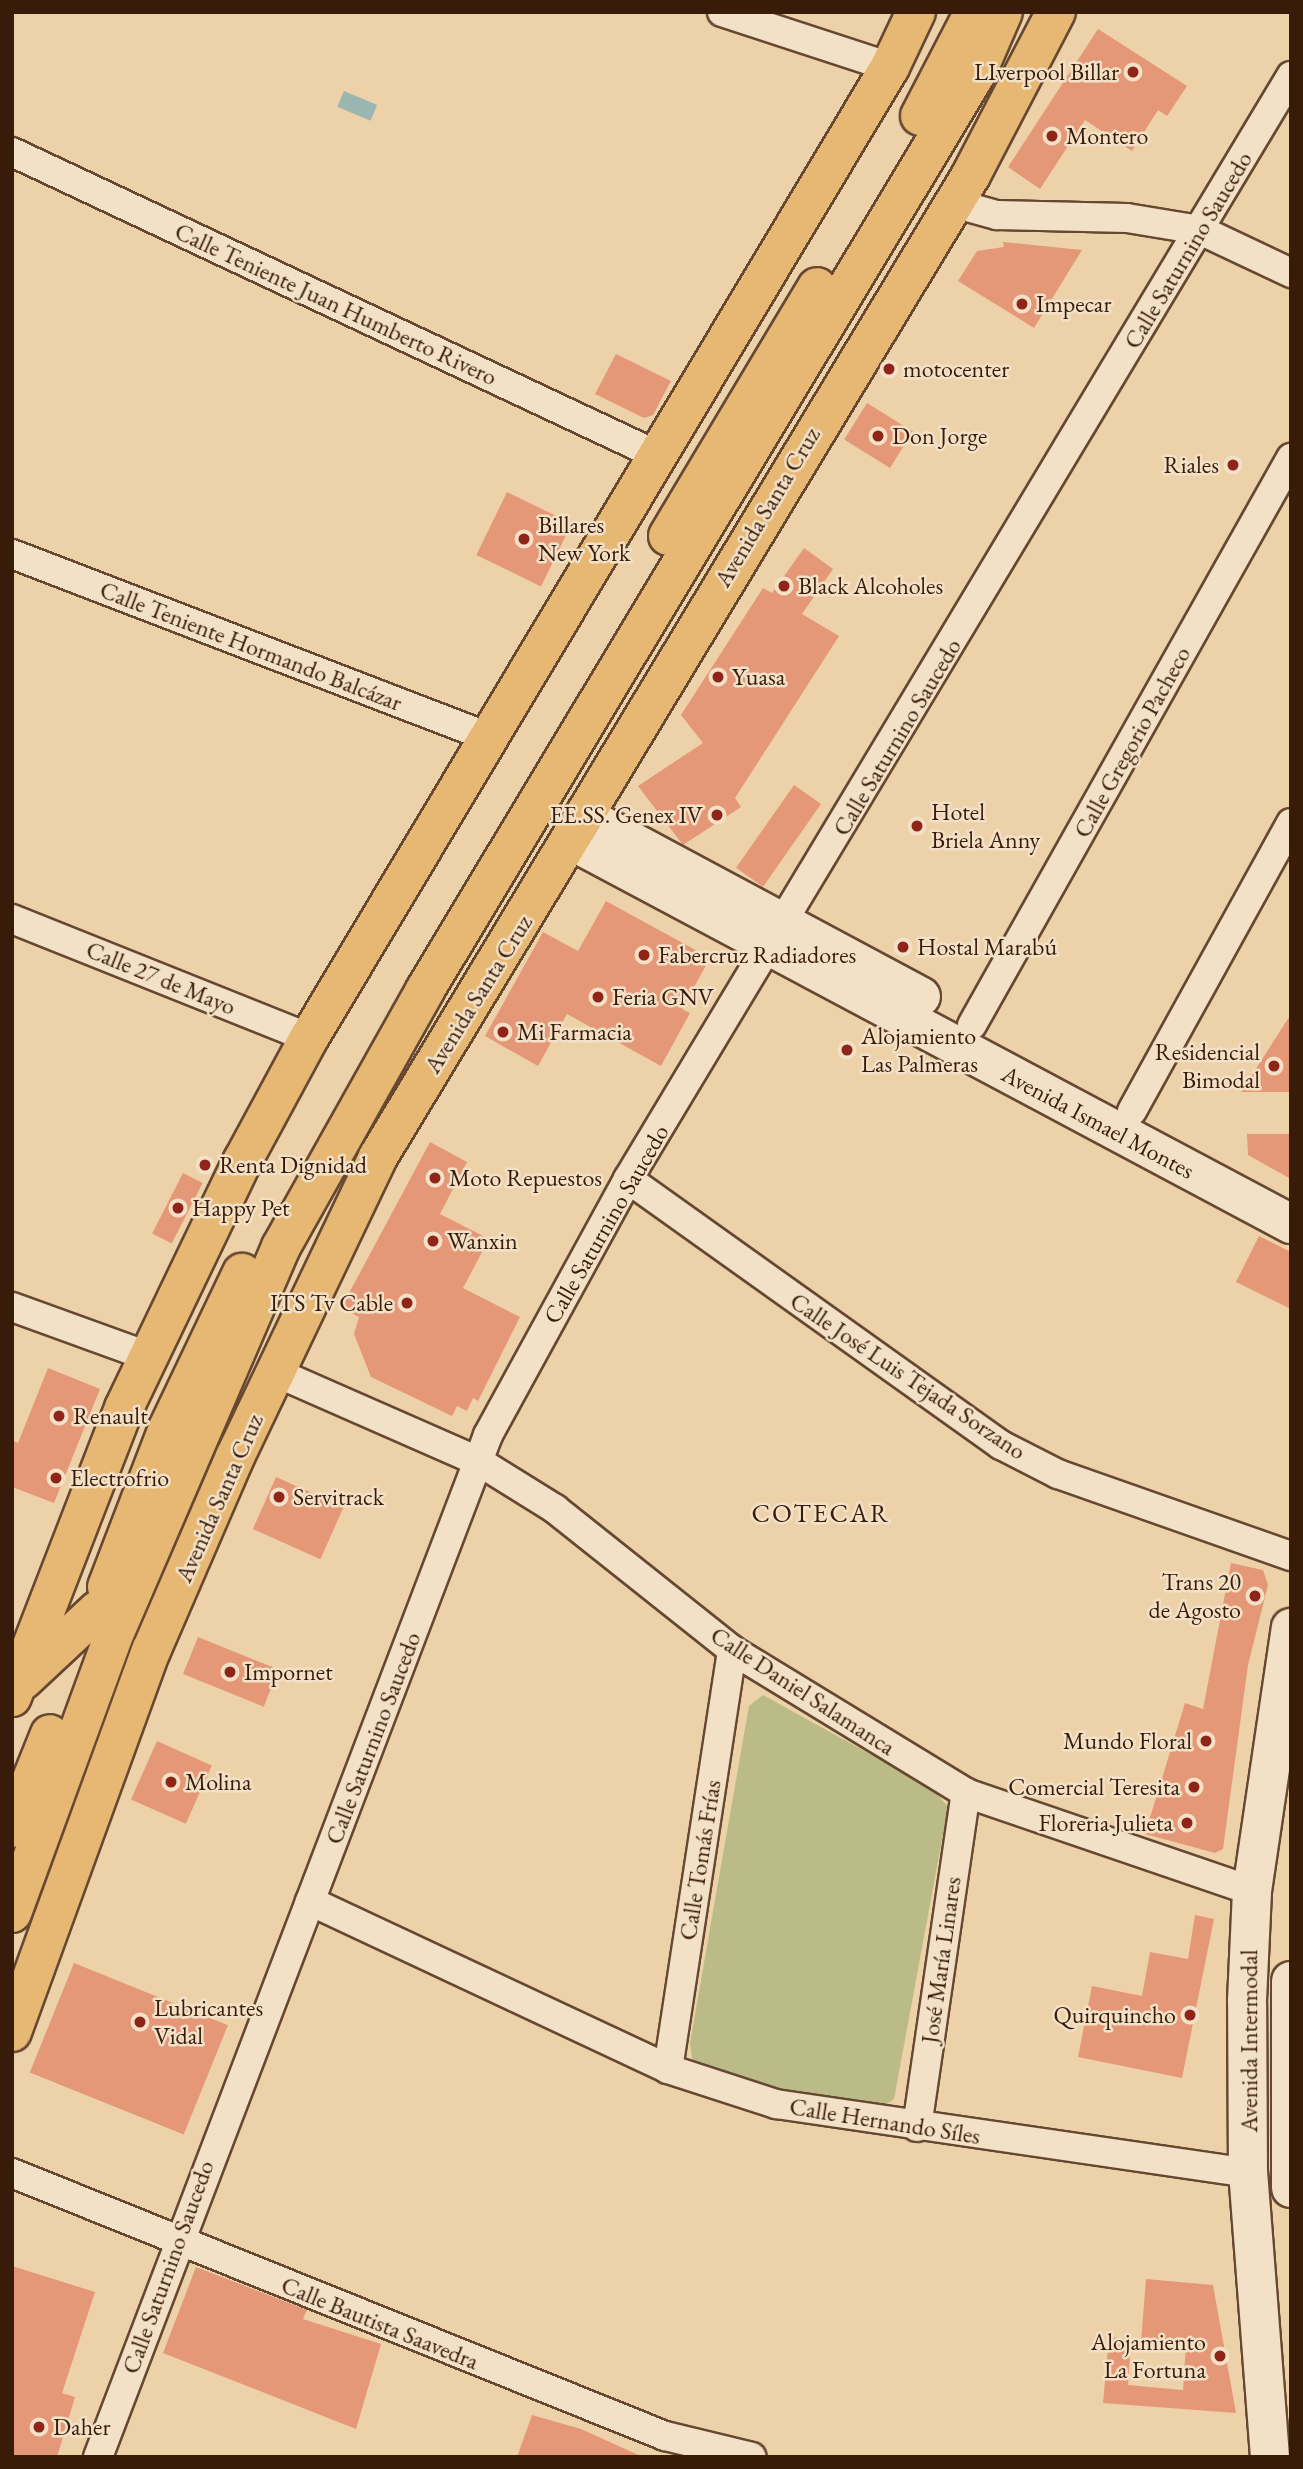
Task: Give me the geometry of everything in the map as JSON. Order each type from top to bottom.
[{"type":"main road","points":[[13,1690],[147,1356],[309,1038],[491,738],[890,67],[916,12]]},
{"type":"main road","points":[[12,1828],[168,1427],[353,1064],[943,78],[974,12]]},
{"type":"main road","name":"Avenida Santa Cruz","points":[[12,1913],[118,1625],[281,1247],[425,990],[977,72],[1003,12]]},
{"type":"main road","name":"Avenida Santa Cruz","points":[[12,2032],[151,1651],[275,1372],[378,1157],[579,829],[953,203],[1056,12]]},
{"type":"main road","points":[[13,1690],[98,1610]]},
{"type":"main road","points":[[61,1777],[151,1651]]},
{"type":"street","points":[[722,12],[890,67]]},
{"type":"street","name":"Calle Saturnino Saucedo","points":[[98,2457],[176,2242],[478,1461],[628,1179],[778,936],[1291,76]]},
{"type":"street","name":"Calle Teniente Juan Humberto Rivero","points":[[12,152],[659,456]]},
{"type":"street","points":[[953,203],[997,215],[1126,218],[1200,230],[1291,273]]},
{"type":"street","name":"Calle Gregorio Pacheco","points":[[972,1025],[1291,458]]},
{"type":"street","name":"Calle Teniente Hormando Balcázar","points":[[12,554],[491,738]]},
{"type":"street","points":[[1132,1111],[1291,823]]},
{"type":"street","name":"Avenida Ismael Montes","points":[[579,829],[778,936],[1291,1224]]},
{"type":"street","name":"Calle 27 de Mayo","points":[[12,919],[309,1038]]},
{"type":"street","name":"Avenida Ismael Montes","points":[[778,936],[972,1025],[1291,1200]]},
{"type":"street","name":"Calle José Luis Tejada Sorzano","points":[[628,1179],[1001,1445],[1058,1474],[1291,1556]]},
{"type":"street","points":[[12,1307],[147,1356]]},
{"type":"street","name":"Calle Daniel Salamanca","points":[[275,1372],[478,1461],[555,1509],[732,1650],[966,1793],[1252,1891]]},
{"type":"street","name":"Avenida Intermodal","points":[[1270,2457],[1248,2173],[1252,1891],[1281,1736],[1291,1628]]},
{"type":"street","name":"Calle Tomás Frías","points":[[668,2069],[732,1650]]},
{"type":"street","name":"José María Linares","points":[[917,2127],[966,1793]]},
{"type":"street","name":"Calle Hernando Síles","points":[[310,1901],[668,2069],[776,2104],[917,2127],[1248,2173]]},
{"type":"street","name":"Avenida Intermodal","points":[[1291,1981],[1291,2188]]},
{"type":"street","name":"Calle Bautista Saavedra","points":[[12,2173],[663,2446],[752,2457]]},
{"type":"green space","points":[[763,1695],[933,1789],[948,1807],[894,2099],[871,2114],[693,2065],[690,2043],[749,1706]]},
{"type":"water","points":[[344,91],[377,105],[370,121],[337,107]]},
{"type":"building","name":"Montero","points":[[1098,29],[1187,86],[1167,116],[1158,110],[1132,151],[1085,120],[1040,189],[1008,167]]},
{"type":"building","name":"Impecar","points":[[1003,242],[1082,250],[1034,328],[958,281],[977,251],[1004,247]]},
{"type":"building","points":[[616,354],[671,381],[653,415],[644,418],[595,394]]},
{"type":"building","name":"Don Jorge","points":[[867,403],[913,432],[890,468],[844,439]]},
{"type":"building","name":"Billares New York","points":[[507,492],[572,524],[541,586],[476,555]]},
{"type":"building","points":[[804,548],[833,569],[802,614],[839,636],[735,798],[741,807],[683,845],[638,786],[703,743],[681,715],[763,588],[772,593]]},
{"type":"building","points":[[794,785],[821,804],[763,887],[736,868]]},
{"type":"building","points":[[606,901],[710,958],[682,1009],[690,1013],[661,1066],[567,1014],[538,1066],[485,1036],[543,932],[578,951]]},
{"type":"building","name":"Residencial Bimodal","points":[[1291,1014],[1291,1092],[1241,1092]]},
{"type":"building","points":[[1247,1134],[1291,1134],[1291,1179],[1248,1155]]},
{"type":"building","points":[[430,1142],[467,1162],[440,1214],[489,1239],[463,1288],[520,1317],[478,1401],[473,1398],[467,1411],[457,1406],[452,1416],[371,1377],[354,1334],[359,1317],[341,1308]]},
{"type":"building","name":"Happy Pet","points":[[183,1173],[203,1183],[172,1244],[152,1234]]},
{"type":"building","points":[[1259,1236],[1291,1252],[1291,1309],[1236,1282]]},
{"type":"building","name":"Renault","points":[[48,1368],[100,1389],[54,1503],[12,1487],[12,1440],[18,1443]]},
{"type":"building","points":[[276,1477],[344,1507],[320,1559],[253,1529]]},
{"type":"building","points":[[1231,1563],[1263,1570],[1268,1585],[1248,1665],[1223,1849],[1215,1853],[1145,1834],[1185,1703],[1203,1709]]},
{"type":"building","name":"Impornet","points":[[198,1637],[279,1670],[264,1707],[183,1674]]},
{"type":"building","name":"Molina","points":[[157,1741],[212,1765],[186,1824],[131,1799]]},
{"type":"building","points":[[1195,1915],[1214,1919],[1182,2078],[1078,2057],[1092,1986],[1142,1996],[1150,1952],[1188,1959]]},
{"type":"building","points":[[74,1963],[228,2025],[184,2135],[30,2072]]},
{"type":"building","points":[[12,2266],[95,2292],[62,2393],[75,2397],[57,2457],[12,2457]]},
{"type":"building","points":[[196,2267],[307,2310],[303,2319],[381,2344],[356,2429],[163,2353]]},
{"type":"building","points":[[1146,2279],[1213,2285],[1236,2413],[1103,2403],[1109,2337],[1131,2339],[1128,2385],[1183,2390],[1186,2345],[1141,2342]]},
{"type":"building","points":[[532,2415],[581,2429],[643,2457],[517,2457]]},
{"type":"place","name":"LIverpool Billar","points":[[1133,72]]},
{"type":"place","name":"Montero","points":[[1052,136]]},
{"type":"place","name":"Impecar","points":[[1022,304]]},
{"type":"place","name":"motocenter","points":[[889,369]]},
{"type":"place","name":"Don Jorge","points":[[878,436]]},
{"type":"place","name":"Riales","points":[[1233,465]]},
{"type":"place","name":"Billares New York","points":[[524,539]]},
{"type":"place","name":"Black Alcoholes","points":[[784,586]]},
{"type":"place","name":"Yuasa","points":[[718,677]]},
{"type":"place","name":"EE.SS. Genex IV","points":[[717,815]]},
{"type":"place","name":"Hotel Briela Anny","points":[[917,826]]},
{"type":"place","name":"Hostal Marabú","points":[[903,947]]},
{"type":"place","name":"Fabercruz Radiadores","points":[[644,955]]},
{"type":"place","name":"Feria GNV","points":[[598,997]]},
{"type":"place","name":"Mi Farmacia","points":[[503,1032]]},
{"type":"place","name":"Alojamiento Las Palmeras","points":[[847,1050]]},
{"type":"place","name":"Residencial Bimodal","points":[[1274,1066]]},
{"type":"place","name":"Renta Dignidad","points":[[205,1165]]},
{"type":"place","name":"Moto Repuestos","points":[[435,1178]]},
{"type":"place","name":"Happy Pet","points":[[178,1208]]},
{"type":"place","name":"Wanxin","points":[[433,1241]]},
{"type":"place","name":"ITS Tv Cable","points":[[407,1303]]},
{"type":"place","name":"Renault","points":[[59,1416]]},
{"type":"place","name":"Electrofrio","points":[[56,1478]]},
{"type":"place","name":"Servitrack","points":[[279,1497]]},
{"type":"place","name":"Trans 20 de Agosto","points":[[1255,1596]]},
{"type":"place","name":"Impornet","points":[[230,1672]]},
{"type":"place","name":"Mundo Floral","points":[[1206,1741]]},
{"type":"place","name":"Molina","points":[[171,1782]]},
{"type":"place","name":"Comercial Teresita","points":[[1194,1787]]},
{"type":"place","name":"Floreria Julieta","points":[[1187,1823]]},
{"type":"place","name":"Quirquincho","points":[[1190,2015]]},
{"type":"place","name":"Lubricantes Vidal","points":[[140,2022]]},
{"type":"place","name":"Alojamiento La Fortuna","points":[[1220,2356]]},
{"type":"place","name":"Daher","points":[[39,2427]]},
{"type":"district","name":"COTECAR","points":[[821,1514]]}]
